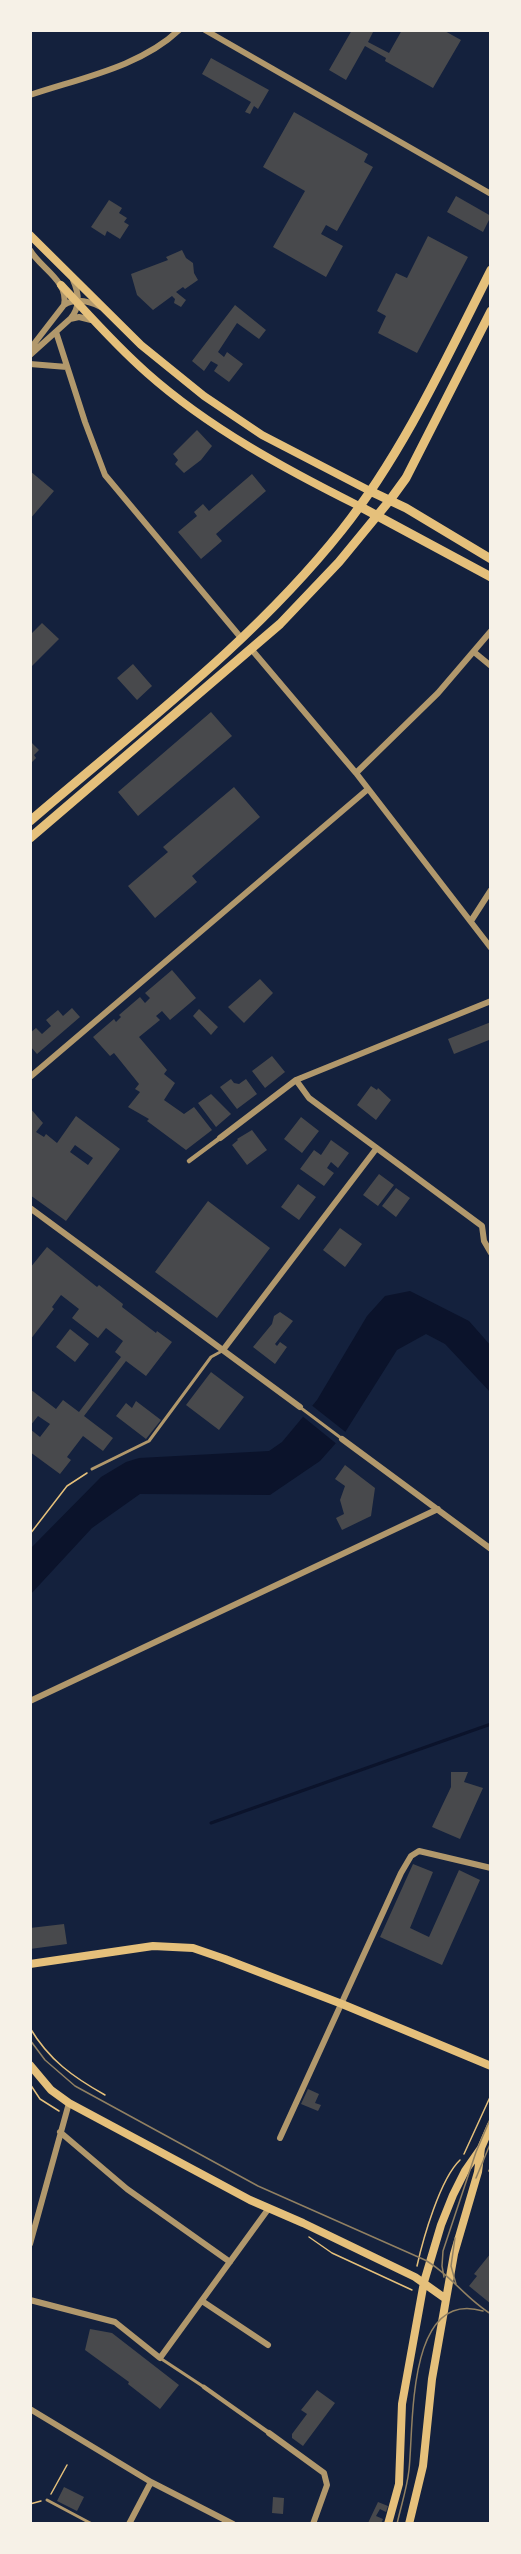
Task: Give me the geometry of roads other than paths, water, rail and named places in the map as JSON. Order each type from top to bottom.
[{"type":"main road","points":[[30,235],[148,351],[228,413],[315,464],[390,500],[491,559]]},
{"type":"main road","points":[[30,821],[242,639],[288,593],[370,491],[404,434],[491,270]]},
{"type":"main road","points":[[61,285],[148,374],[194,410],[260,452],[491,577]]},
{"type":"main road","points":[[30,838],[252,650],[318,585],[378,516],[406,478],[491,311]]},
{"type":"main road","points":[[30,1964],[153,1946],[184,1947],[225,1959],[342,2004],[491,2066]]},
{"type":"main road","points":[[30,2065],[51,2090],[69,2103],[269,2208],[424,2282],[446,2299]]},
{"type":"main road","points":[[388,2524],[399,2484],[402,2404],[424,2282],[453,2194],[481,2148],[491,2125]]},
{"type":"main road","points":[[409,2524],[423,2466],[432,2379],[446,2299],[459,2235],[478,2172],[481,2148]]},
{"type":"street","points":[[30,95],[137,58],[166,41],[179,30]]},
{"type":"street","points":[[205,30],[491,194]]},
{"type":"street","points":[[30,249],[61,285],[64,305]]},
{"type":"street","points":[[30,355],[75,312],[77,289],[67,273]]},
{"type":"street","points":[[30,349],[64,305],[70,301],[97,304],[109,312]]},
{"type":"street","points":[[70,319],[79,317],[95,321]]},
{"type":"street","points":[[56,332],[105,474],[242,639]]},
{"type":"street","points":[[30,364],[67,367]]},
{"type":"street","points":[[356,773],[400,733],[491,631]]},
{"type":"street","points":[[252,650],[356,773],[491,948]]},
{"type":"street","points":[[474,652],[491,666]]},
{"type":"street","points":[[30,1077],[368,789]]},
{"type":"street","points":[[471,921],[491,890]]},
{"type":"street","points":[[189,1161],[296,1080],[491,1001]]},
{"type":"street","points":[[296,1080],[309,1098],[376,1149],[482,1226],[490,1225]]},
{"type":"street","points":[[223,1350],[376,1149]]},
{"type":"street","points":[[30,1218],[31,1209],[300,1407]]},
{"type":"street","points":[[482,1226],[484,1241],[491,1253]]},
{"type":"street","points":[[342,1439],[491,1549]]},
{"type":"street","points":[[30,1701],[438,1509]]},
{"type":"street","points":[[280,2138],[401,1873],[411,1856],[419,1851],[491,1867]]},
{"type":"street","points":[[30,2244],[69,2103]]},
{"type":"street","points":[[60,2132],[127,2189],[230,2262]]},
{"type":"street","points":[[30,2300],[115,2322],[160,2358],[269,2208]]},
{"type":"street","points":[[202,2301],[268,2345]]},
{"type":"street","points":[[204,2387],[324,2473],[327,2485],[313,2524]]},
{"type":"street","points":[[30,2409],[151,2482],[233,2524]]},
{"type":"street","points":[[129,2524],[151,2482]]},
{"type":"lane","points":[[92,1469],[149,1441],[211,1357],[223,1350]]},
{"type":"lane","points":[[300,1407],[342,1439]]},
{"type":"lane","points":[[160,2358],[204,2387]]},
{"type":"lane","points":[[47,2500],[92,2524]]},
{"type":"water","points":[[410,1291],[469,1321],[491,1346],[491,1393],[445,1344],[426,1334],[397,1350],[344,1434],[320,1461],[270,1495],[140,1494],[92,1528],[30,1595],[30,1549],[101,1477],[126,1462],[139,1458],[269,1451],[282,1442],[317,1400],[367,1316],[385,1296]]},
{"type":"waterway","points":[[211,1823],[491,1724]]},
{"type":"tram line","points":[[30,2040],[45,2060],[75,2086],[258,2186],[425,2260],[491,2314]]},
{"type":"tram line","points":[[444,2277],[443,2251],[476,2152],[491,2117]]},
{"type":"tram line","points":[[476,2178],[491,2142]]},
{"type":"tram line","points":[[455,2238],[451,2266],[456,2284]]},
{"type":"tram line","points":[[397,2524],[408,2477],[414,2394],[419,2365],[427,2340],[440,2320],[458,2309],[483,2311]]}]
